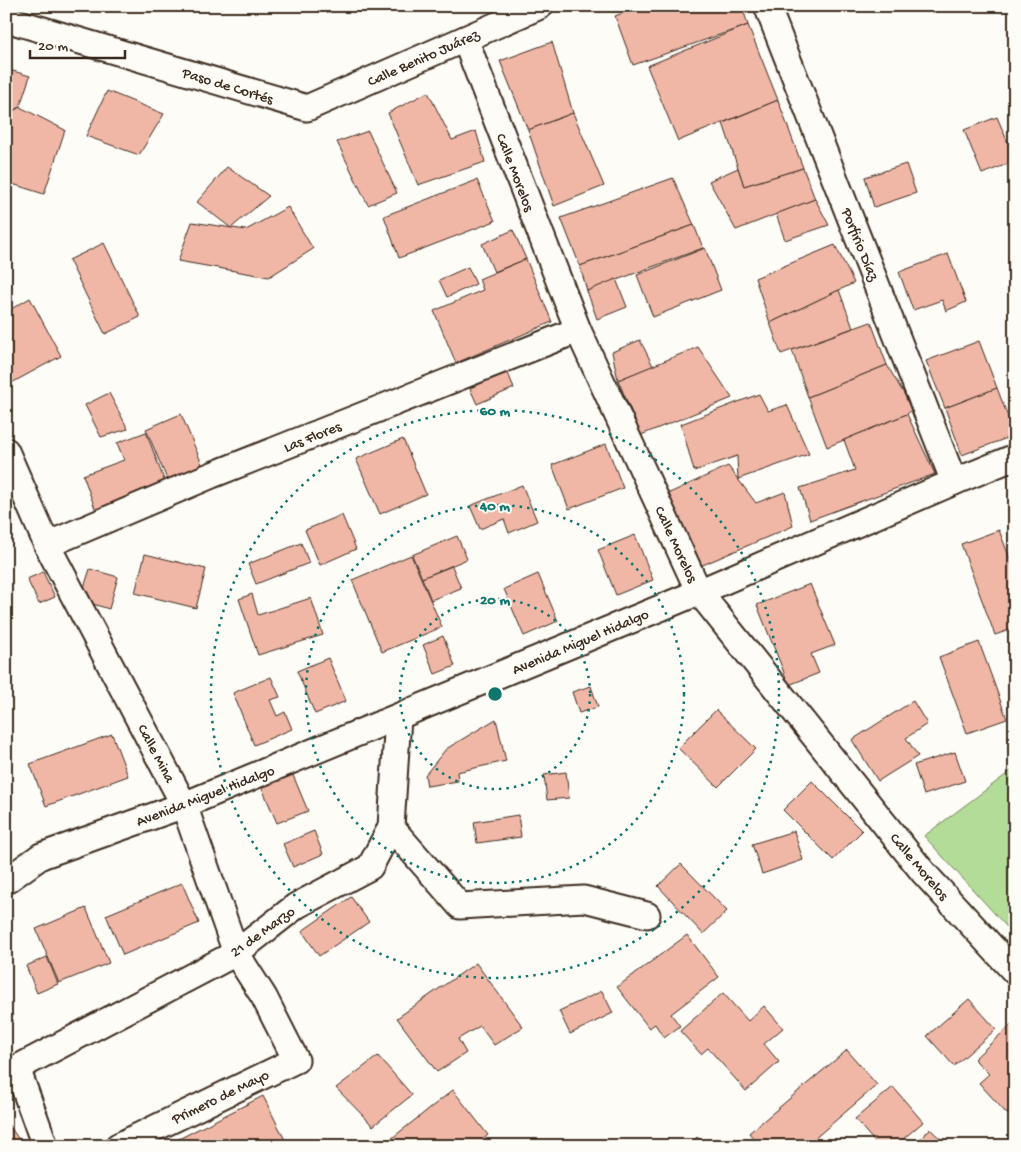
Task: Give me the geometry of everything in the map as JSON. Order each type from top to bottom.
[{"type":"street","name":"Calle Benito Juárez","points":[[307,108],[540,6]]},
{"type":"street","name":"Porfirio Díaz","points":[[767,6],[954,482]]},
{"type":"street","name":"Paso de Cortés","points":[[6,19],[307,108]]},
{"type":"street","name":"Calle Morelos","points":[[465,39],[578,330],[699,592],[923,872],[1015,972]]},
{"type":"street","name":"Las Flores","points":[[47,545],[212,475],[578,330]]},
{"type":"street","name":"Avenida Miguel Hidalgo","points":[[6,881],[41,856],[184,805],[699,592],[1015,457]]},
{"type":"street","name":"Calle Mina","points":[[8,459],[47,545],[184,805],[236,953],[264,997],[296,1060]]},
{"type":"street","name":"21 de Marzo","points":[[45,1146],[17,1068],[236,953],[296,906],[370,867],[391,827],[398,717]]},
{"type":"street","points":[[391,827],[460,906],[584,899],[648,915]]},
{"type":"street","name":"Primero de Mayo","points":[[118,1146],[296,1060]]},
{"type":"green space","points":[[1015,768],[1015,936],[924,836]]},
{"type":"building","points":[[641,6],[742,6],[748,25],[633,65],[615,16]]},
{"type":"building","points":[[748,25],[778,100],[678,141],[647,66]]},
{"type":"building","points":[[552,42],[573,113],[528,130],[500,61]]},
{"type":"building","points":[[6,69],[30,76],[14,124],[6,122]]},
{"type":"building","points":[[107,91],[164,114],[139,155],[86,136]]},
{"type":"building","points":[[428,92],[452,140],[476,131],[485,162],[418,185],[388,113]]},
{"type":"building","points":[[778,100],[803,168],[744,186],[723,123]]},
{"type":"building","points":[[20,107],[65,130],[44,194],[6,182],[6,115]]},
{"type":"building","points":[[573,113],[604,186],[554,206],[528,130]]},
{"type":"building","points":[[997,117],[1009,145],[1015,143],[1015,161],[982,174],[964,130]]},
{"type":"building","points":[[368,131],[397,193],[368,205],[337,142]]},
{"type":"building","points":[[906,164],[916,193],[874,207],[865,177]]},
{"type":"building","points":[[227,167],[269,196],[231,228],[197,202]]},
{"type":"building","points":[[738,168],[744,186],[803,168],[815,199],[736,230],[709,181]]},
{"type":"building","points":[[673,178],[694,225],[580,266],[561,218]]},
{"type":"building","points":[[477,180],[495,221],[399,258],[384,216]]},
{"type":"building","points":[[815,199],[829,225],[785,240],[776,214]]},
{"type":"building","points":[[288,207],[313,249],[269,277],[178,261],[192,222],[246,230]]},
{"type":"building","points":[[694,225],[703,248],[587,291],[580,266]]},
{"type":"building","points":[[513,230],[526,259],[494,272],[482,244]]},
{"type":"building","points":[[104,243],[140,317],[105,334],[69,260]]},
{"type":"building","points":[[835,245],[854,283],[770,323],[755,278]]},
{"type":"building","points":[[705,248],[721,290],[653,317],[637,275]]},
{"type":"building","points":[[948,254],[966,302],[946,311],[942,300],[913,310],[899,272]]},
{"type":"building","points":[[526,259],[552,322],[456,363],[434,311],[483,290],[479,279]]},
{"type":"building","points":[[468,267],[476,284],[447,297],[439,280]]},
{"type":"building","points":[[616,279],[627,307],[597,319],[587,291]]},
{"type":"building","points":[[839,290],[853,328],[781,354],[770,323]]},
{"type":"building","points":[[30,298],[61,356],[6,386],[6,312]]},
{"type":"building","points":[[871,322],[887,365],[808,397],[792,350]]},
{"type":"building","points":[[640,340],[653,366],[618,380],[612,352]]},
{"type":"building","points":[[979,341],[997,388],[945,408],[926,361]]},
{"type":"building","points":[[698,347],[732,398],[641,435],[618,380]]},
{"type":"building","points":[[887,365],[913,409],[907,414],[827,447],[808,397]]},
{"type":"building","points":[[505,366],[514,388],[477,404],[467,382]]},
{"type":"building","points":[[997,388],[1015,435],[962,455],[945,408]]},
{"type":"building","points":[[109,393],[128,429],[101,437],[85,405]]},
{"type":"building","points":[[759,394],[768,411],[787,405],[809,454],[738,479],[737,456],[694,471],[681,424]]},
{"type":"building","points":[[181,414],[204,469],[169,484],[146,429]]},
{"type":"building","points":[[907,414],[935,474],[810,520],[800,488],[855,470],[844,440]]},
{"type":"building","points":[[146,432],[166,485],[96,511],[83,475],[124,460],[117,443]]},
{"type":"building","points":[[403,439],[426,494],[380,514],[356,459]]},
{"type":"building","points":[[606,444],[623,488],[569,509],[552,465]]},
{"type":"building","points":[[728,466],[756,503],[785,492],[793,526],[698,567],[663,496]]},
{"type":"building","points":[[522,485],[537,521],[509,533],[504,519],[480,529],[470,506]]},
{"type":"building","points":[[342,515],[356,549],[320,565],[305,530]]},
{"type":"building","points":[[999,530],[1015,572],[1015,628],[995,635],[961,544]]},
{"type":"building","points":[[635,535],[653,580],[616,595],[598,550]]},
{"type":"building","points":[[457,536],[467,559],[422,578],[412,555]]},
{"type":"building","points":[[301,543],[309,563],[256,584],[248,564]]},
{"type":"building","points":[[145,554],[206,569],[196,608],[135,593]]},
{"type":"building","points":[[411,555],[442,627],[382,652],[352,580]]},
{"type":"building","points":[[452,566],[461,588],[431,600],[422,578]]},
{"type":"building","points":[[90,569],[118,577],[109,609],[80,600]]},
{"type":"building","points":[[43,572],[55,597],[39,604],[27,579]]},
{"type":"building","points":[[538,574],[558,621],[524,636],[504,589]]},
{"type":"building","points":[[810,584],[835,645],[811,654],[819,673],[789,685],[757,605]]},
{"type":"building","points":[[252,594],[258,615],[311,598],[323,635],[258,655],[239,599]]},
{"type":"building","points":[[443,636],[455,666],[435,674],[423,645]]},
{"type":"building","points":[[979,642],[1007,719],[967,733],[939,657]]},
{"type":"building","points":[[328,658],[346,701],[315,714],[297,671]]},
{"type":"building","points":[[271,677],[280,697],[270,700],[277,716],[285,712],[292,729],[254,745],[233,693]]},
{"type":"building","points":[[591,686],[598,707],[579,713],[572,692]]},
{"type":"building","points":[[913,701],[927,724],[906,738],[918,756],[878,781],[852,740]]},
{"type":"building","points":[[716,710],[756,749],[718,787],[678,748]]},
{"type":"building","points":[[496,719],[506,761],[457,772],[458,781],[427,786],[425,775],[446,749]]},
{"type":"building","points":[[112,734],[128,776],[46,806],[30,764]]},
{"type":"building","points":[[955,752],[965,781],[924,795],[914,765]]},
{"type":"building","points":[[290,768],[308,811],[277,823],[259,781]]},
{"type":"building","points":[[566,772],[569,798],[547,800],[544,775]]},
{"type":"building","points":[[812,781],[862,831],[833,860],[783,810]]},
{"type":"building","points":[[518,815],[521,837],[477,843],[474,822]]},
{"type":"building","points":[[314,831],[323,854],[293,867],[283,844]]},
{"type":"building","points":[[794,831],[803,860],[762,874],[752,844]]},
{"type":"building","points":[[681,864],[727,911],[703,934],[658,886]]},
{"type":"building","points":[[182,883],[199,923],[123,955],[106,915]]},
{"type":"building","points":[[351,897],[369,922],[319,956],[302,931]]},
{"type":"building","points":[[86,908],[109,963],[59,983],[36,929]]},
{"type":"building","points":[[687,935],[719,977],[671,1014],[680,1026],[664,1038],[655,1024],[649,1028],[617,987]]},
{"type":"building","points":[[47,957],[58,984],[37,993],[26,966]]},
{"type":"building","points":[[476,963],[523,1027],[494,1045],[480,1026],[458,1039],[466,1053],[437,1072],[397,1018]]},
{"type":"building","points":[[602,991],[613,1013],[570,1034],[559,1011]]},
{"type":"building","points":[[723,993],[748,1021],[764,1006],[783,1028],[764,1044],[779,1062],[746,1091],[708,1048],[701,1054],[680,1031]]},
{"type":"building","points":[[969,999],[996,1029],[954,1066],[927,1036]]},
{"type":"building","points":[[1015,1021],[1015,1107],[1007,1114],[979,1083],[989,1074],[974,1059]]},
{"type":"building","points":[[847,1050],[877,1085],[806,1146],[760,1146],[749,1133]]},
{"type":"building","points":[[378,1056],[412,1095],[373,1126],[336,1088]]},
{"type":"building","points":[[893,1087],[923,1122],[895,1146],[878,1146],[855,1119]]},
{"type":"building","points":[[453,1090],[488,1135],[475,1146],[382,1146]]},
{"type":"building","points":[[263,1096],[288,1146],[165,1146]]},
{"type":"building","points":[[6,1121],[20,1141],[12,1146],[6,1146]]},
{"type":"building","points":[[930,1129],[948,1146],[913,1146]]},
{"type":"building","points":[[697,1137],[707,1146],[689,1146]]}]
